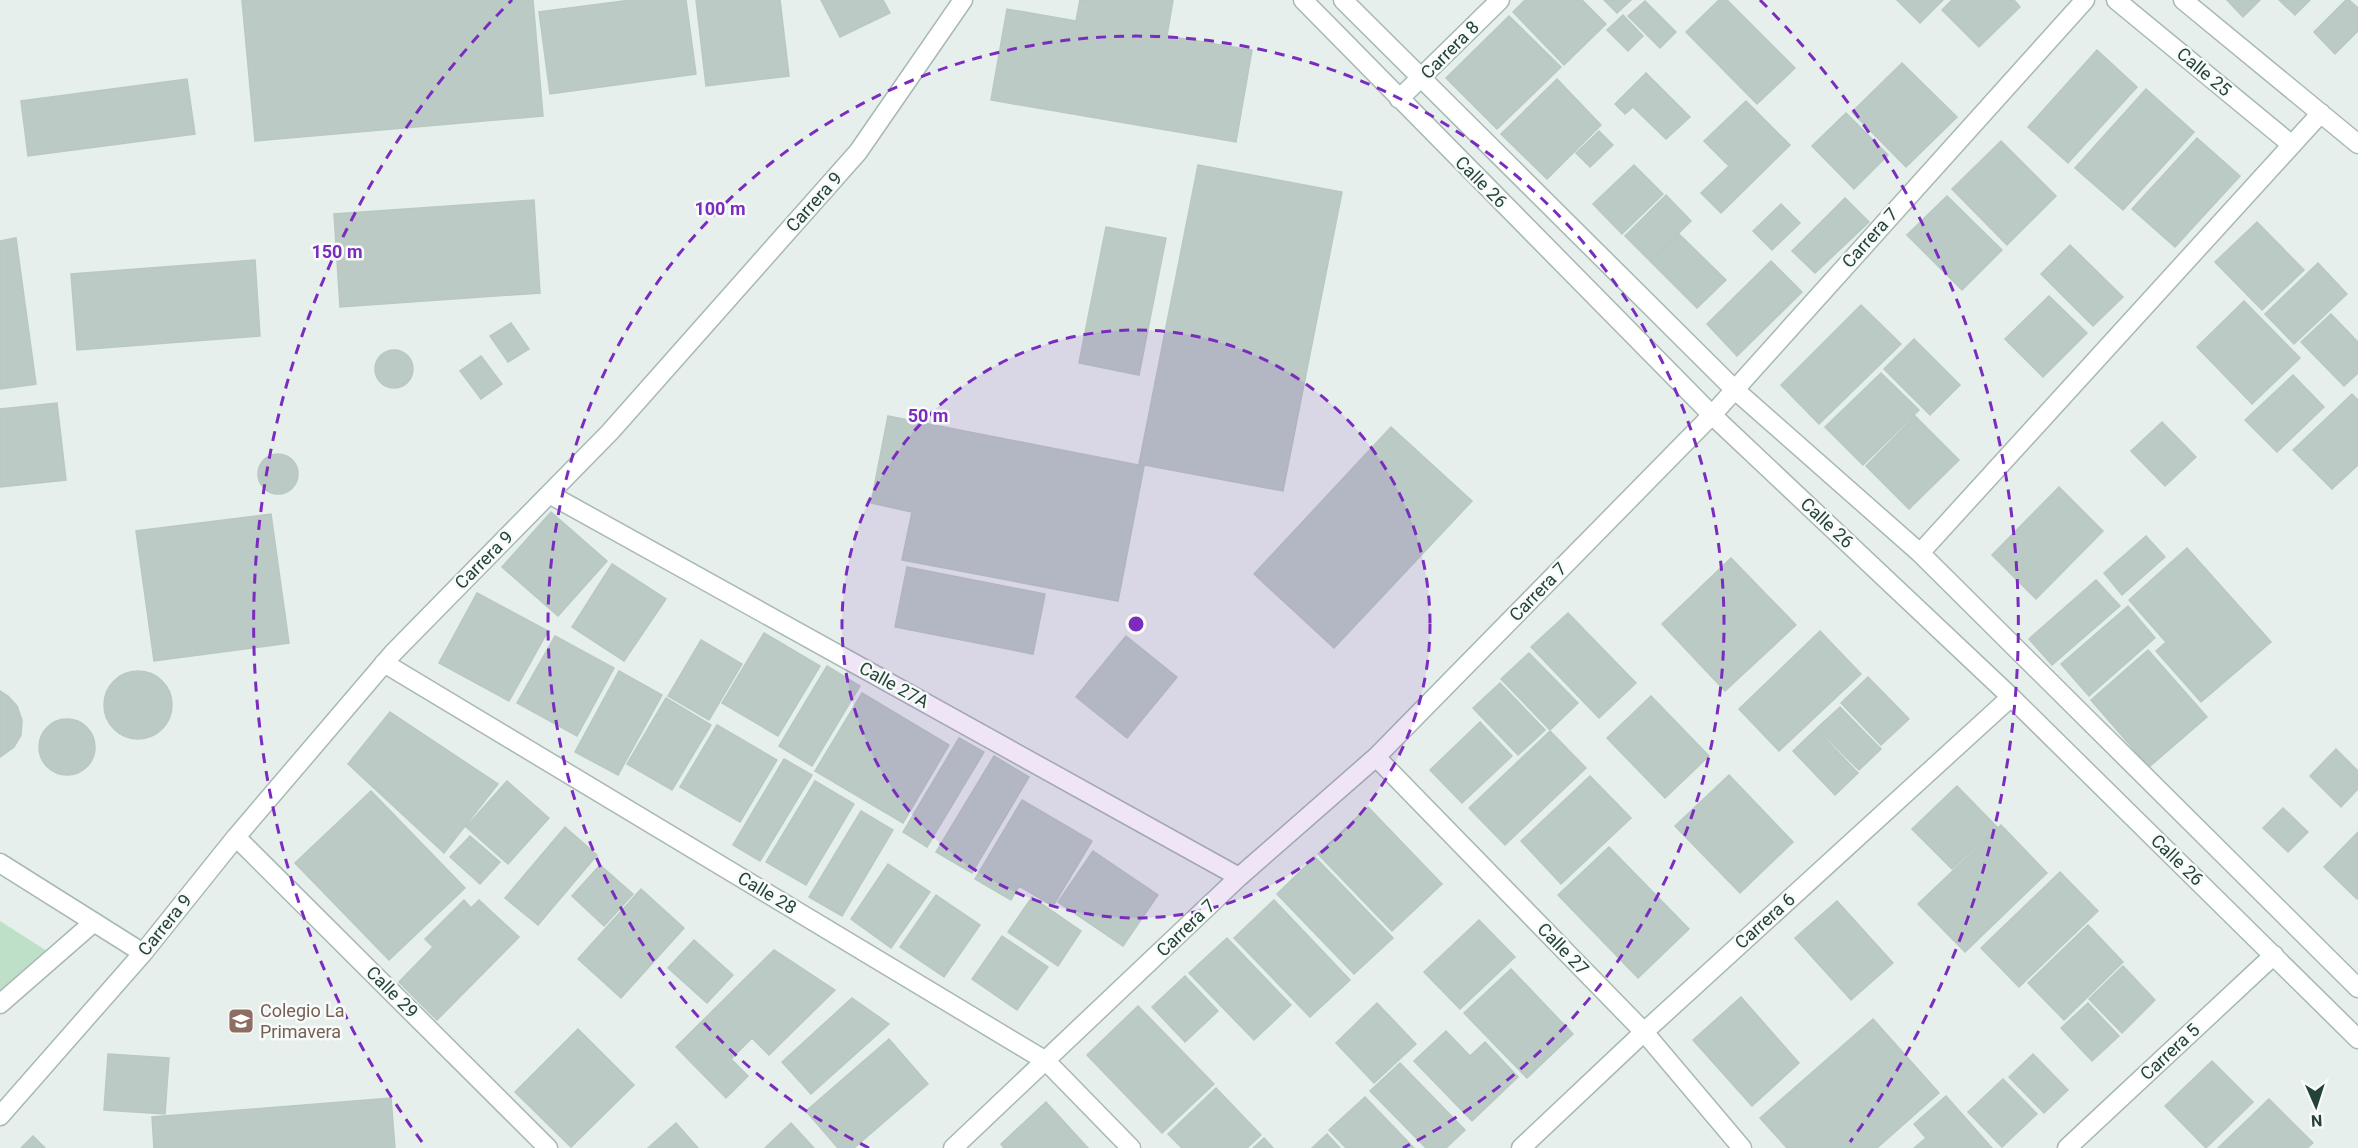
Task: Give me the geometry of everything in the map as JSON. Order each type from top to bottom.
[{"type":"street","name":"Carrera 9","points":[[0,1116],[143,953],[236,837],[384,663],[610,432],[858,152],[963,0]]},
{"type":"street","name":"Calle 26","points":[[1303,0],[1712,415],[2012,698],[2358,1039]]},
{"type":"street","name":"Calle 26","points":[[1343,0],[1734,389],[1920,553],[2358,988]]},
{"type":"street","name":"Carrera 8","points":[[1399,99],[1500,0]]},
{"type":"street","name":"Carrera 7","points":[[953,1148],[1239,877],[1376,757],[1712,415],[2085,0]]},
{"type":"street","name":"Calle 25","points":[[2116,0],[2292,145]]},
{"type":"street","points":[[2183,0],[2358,144]]},
{"type":"street","points":[[1920,553],[2321,113]]},
{"type":"street","name":"Calle 27A","points":[[549,494],[1239,877]]},
{"type":"street","name":"Calle 28","points":[[384,663],[1046,1061],[1131,1148]]},
{"type":"street","name":"Carrera 6","points":[[1521,1148],[1644,1032],[2012,698]]},
{"type":"street","name":"Calle 27","points":[[1376,757],[1644,1032],[1742,1148]]},
{"type":"street","name":"Calle 29","points":[[236,837],[549,1148]]},
{"type":"street","points":[[0,863],[143,953]]},
{"type":"street","points":[[0,1004],[94,922]]},
{"type":"street","name":"Carrera 5","points":[[2067,1148],[2274,955]]},
{"type":"green space","points":[[0,921],[50,953],[0,992]]},
{"type":"building","points":[[242,0],[533,0],[543,116],[255,141]]},
{"type":"building","points":[[631,0],[686,0],[696,74],[550,94],[539,12]]},
{"type":"building","points":[[696,0],[780,0],[789,76],[706,86]]},
{"type":"building","points":[[821,0],[883,0],[890,13],[840,37]]},
{"type":"building","points":[[1080,0],[1173,0],[1167,36],[1252,50],[1236,142],[991,100],[1007,9],[1076,21]]},
{"type":"building","points":[[1525,0],[1582,0],[1606,24],[1564,65],[1513,12]]},
{"type":"building","points":[[1604,0],[1631,0],[1617,13]]},
{"type":"building","points":[[1719,0],[1727,0],[1795,68],[1757,104],[1686,32]]},
{"type":"building","points":[[1897,0],[1943,0],[1920,23]]},
{"type":"building","points":[[1952,0],[2014,0],[2020,7],[1979,47],[1942,10]]},
{"type":"building","points":[[2227,0],[2260,0],[2243,17]]},
{"type":"building","points":[[2279,0],[2310,0],[2295,15]]},
{"type":"building","points":[[2346,0],[2358,8],[2358,31],[2335,54],[2314,32]]},
{"type":"building","points":[[1645,1],[1676,32],[1660,48],[1628,16]]},
{"type":"building","points":[[1623,15],[1643,36],[1628,51],[1607,30]]},
{"type":"building","points":[[1509,16],[1561,67],[1497,129],[1446,78]]},
{"type":"building","points":[[2097,50],[2137,87],[2068,163],[2028,127]]},
{"type":"building","points":[[1902,63],[1957,117],[1906,167],[1852,112]]},
{"type":"building","points":[[1646,73],[1690,117],[1666,139],[1633,107],[1625,114],[1615,104]]},
{"type":"building","points":[[187,79],[195,134],[28,156],[21,101]]},
{"type":"building","points":[[1557,79],[1601,125],[1547,179],[1501,134]]},
{"type":"building","points":[[2146,89],[2194,132],[2123,210],[2075,168]]},
{"type":"building","points":[[1746,101],[1790,145],[1721,213],[1701,193],[1729,166],[1704,141]]},
{"type":"building","points":[[1846,113],[1888,155],[1854,189],[1812,146]]},
{"type":"building","points":[[1599,131],[1613,145],[1590,167],[1576,153]]},
{"type":"building","points":[[2197,138],[2240,176],[2175,247],[2132,209]]},
{"type":"building","points":[[2001,141],[2056,196],[2007,245],[1952,189]]},
{"type":"building","points":[[1198,165],[1342,192],[1283,491],[1139,464]]},
{"type":"building","points":[[1634,165],[1663,194],[1622,234],[1593,204]]},
{"type":"building","points":[[1666,195],[1691,221],[1650,261],[1625,236]]},
{"type":"building","points":[[1947,196],[2002,250],[1962,290],[1907,235]]},
{"type":"building","points":[[1845,198],[1869,222],[1815,273],[1792,251]]},
{"type":"building","points":[[534,200],[540,293],[340,307],[334,214]]},
{"type":"building","points":[[1781,204],[1800,223],[1772,250],[1753,231]]},
{"type":"building","points":[[2257,222],[2304,270],[2262,310],[2215,262]]},
{"type":"building","points":[[1106,227],[1166,238],[1139,375],[1079,363]]},
{"type":"building","points":[[1679,234],[1726,280],[1697,308],[1650,261]]},
{"type":"building","points":[[16,238],[36,384],[0,389],[0,241]]},
{"type":"building","points":[[2070,245],[2123,297],[2093,326],[2041,274]]},
{"type":"building","points":[[255,260],[260,336],[77,350],[71,274]]},
{"type":"building","points":[[1771,261],[1802,292],[1737,356],[1707,324]]},
{"type":"building","points":[[2318,263],[2347,294],[2294,344],[2265,314]]},
{"type":"building","points":[[2049,296],[2087,333],[2043,377],[2005,339]]},
{"type":"building","points":[[2244,301],[2300,358],[2252,404],[2197,347]]},
{"type":"building","points":[[1861,305],[1901,344],[1819,424],[1781,385]]},
{"type":"building","points":[[2331,314],[2358,342],[2358,373],[2344,386],[2301,342]]},
{"type":"building","points":[[511,323],[529,349],[508,362],[490,336]]},
{"type":"building","points":[[1914,339],[1960,385],[1930,415],[1884,369]]},
{"type":"building","points":[[394,350],[408,355],[413,369],[408,383],[394,388],[380,383],[375,369],[380,355]]},
{"type":"building","points":[[481,356],[502,384],[481,399],[460,371]]},
{"type":"building","points":[[1881,373],[1919,410],[1863,465],[1825,427]]},
{"type":"building","points":[[2293,375],[2324,407],[2277,452],[2245,420]]},
{"type":"building","points":[[2352,394],[2358,400],[2358,465],[2332,489],[2293,450]]},
{"type":"building","points":[[57,403],[66,480],[0,487],[0,409]]},
{"type":"building","points":[[888,416],[1144,466],[1118,601],[902,560],[912,512],[871,503]]},
{"type":"building","points":[[1915,416],[1959,460],[1909,509],[1866,466]]},
{"type":"building","points":[[2162,422],[2196,457],[2165,486],[2131,451]]},
{"type":"building","points":[[1391,427],[1472,501],[1334,648],[1254,574]]},
{"type":"building","points":[[278,454],[292,460],[298,474],[292,488],[278,494],[264,488],[258,474],[264,460]]},
{"type":"building","points":[[2059,487],[2103,531],[2036,599],[1992,555]]},
{"type":"building","points":[[551,512],[607,561],[558,616],[502,567]]},
{"type":"building","points":[[271,514],[289,643],[154,661],[136,531]]},
{"type":"building","points":[[2146,536],[2165,557],[2122,595],[2104,573]]},
{"type":"building","points":[[2187,548],[2271,642],[2201,702],[2156,651],[2166,642],[2129,600]]},
{"type":"building","points":[[1731,558],[1796,625],[1725,691],[1662,624]]},
{"type":"building","points":[[612,564],[666,599],[624,661],[572,627]]},
{"type":"building","points":[[907,567],[1045,594],[1033,654],[895,627]]},
{"type":"building","points":[[2096,580],[2120,606],[2052,665],[2029,639]]},
{"type":"building","points":[[477,593],[548,631],[509,701],[439,663]]},
{"type":"building","points":[[2128,606],[2155,638],[2089,696],[2061,664]]},
{"type":"building","points":[[1568,613],[1636,683],[1599,718],[1531,647]]},
{"type":"building","points":[[1820,631],[1861,674],[1779,751],[1739,709]]},
{"type":"building","points":[[764,633],[820,666],[778,736],[722,703]]},
{"type":"building","points":[[555,636],[614,668],[577,736],[517,703]]},
{"type":"building","points":[[1126,636],[1177,677],[1127,738],[1076,697]]},
{"type":"building","points":[[701,640],[742,664],[709,720],[668,696]]},
{"type":"building","points":[[2148,650],[2207,717],[2149,767],[2091,700]]},
{"type":"building","points":[[1529,653],[1578,703],[1550,730],[1501,679]]},
{"type":"building","points":[[827,666],[860,686],[812,766],[779,746]]},
{"type":"building","points":[[138,671],[151,674],[162,681],[169,692],[172,705],[169,718],[162,729],[151,736],[138,739],[125,736],[114,729],[107,718],[104,705],[107,692],[114,681],[125,674]]},
{"type":"building","points":[[619,671],[662,695],[618,775],[575,752]]},
{"type":"building","points":[[1868,677],[1909,719],[1881,745],[1841,703]]},
{"type":"building","points":[[1500,683],[1545,730],[1518,755],[1473,708]]},
{"type":"building","points":[[0,691],[17,706],[22,720],[21,735],[14,747],[0,757]]},
{"type":"building","points":[[862,693],[949,745],[903,823],[815,771]]},
{"type":"building","points":[[1651,696],[1709,756],[1665,798],[1607,738]]},
{"type":"building","points":[[666,698],[711,725],[672,790],[627,764]]},
{"type":"building","points":[[1840,707],[1881,749],[1859,770],[1817,728]]},
{"type":"building","points":[[390,712],[498,784],[444,853],[348,764]]},
{"type":"building","points":[[67,719],[78,721],[87,727],[93,736],[95,747],[93,758],[87,767],[78,773],[67,775],[56,773],[47,767],[41,758],[39,747],[41,736],[47,727],[56,721]]},
{"type":"building","points":[[1480,722],[1512,756],[1462,803],[1430,770]]},
{"type":"building","points":[[717,725],[777,760],[740,822],[680,787]]},
{"type":"building","points":[[1816,729],[1858,773],[1835,795],[1793,751]]},
{"type":"building","points":[[1550,731],[1586,768],[1505,845],[1469,808]]},
{"type":"building","points":[[959,738],[984,752],[927,847],[903,832]]},
{"type":"building","points":[[2336,749],[2358,771],[2358,789],[2341,807],[2310,776]]},
{"type":"building","points":[[994,756],[1029,777],[972,873],[936,852]]},
{"type":"building","points":[[784,759],[812,775],[760,861],[733,845]]},
{"type":"building","points":[[1729,775],[1793,842],[1740,893],[1675,826]]},
{"type":"building","points":[[1590,776],[1631,818],[1561,884],[1521,841]]},
{"type":"building","points":[[507,781],[549,818],[508,864],[466,827]]},
{"type":"building","points":[[815,781],[854,804],[806,885],[766,862]]},
{"type":"building","points":[[1957,786],[1997,827],[1952,869],[1912,829]]},
{"type":"building","points":[[371,791],[465,888],[389,960],[295,863]]},
{"type":"building","points":[[1022,800],[1092,841],[1053,906],[1019,886],[1011,900],[975,879]]},
{"type":"building","points":[[1368,807],[1442,884],[1392,931],[1318,854]]},
{"type":"building","points":[[2283,808],[2308,832],[2288,852],[2263,828]]},
{"type":"building","points":[[861,811],[893,830],[842,916],[809,897]]},
{"type":"building","points":[[2001,825],[2047,873],[1965,952],[1918,904]]},
{"type":"building","points":[[565,827],[597,855],[538,925],[505,898]]},
{"type":"building","points":[[2358,832],[2358,898],[2357,899],[2324,867]]},
{"type":"building","points":[[470,836],[500,862],[480,884],[450,857]]},
{"type":"building","points":[[1609,847],[1689,929],[1638,978],[1558,895]]},
{"type":"building","points":[[1093,851],[1158,895],[1123,946],[1058,902]]},
{"type":"building","points":[[1315,857],[1393,938],[1354,974],[1277,894]]},
{"type":"building","points":[[888,864],[930,892],[891,948],[851,919]]},
{"type":"building","points":[[600,865],[633,894],[604,926],[572,896]]},
{"type":"building","points":[[2060,872],[2098,911],[2019,987],[1981,948]]},
{"type":"building","points":[[641,889],[684,928],[621,998],[578,959]]},
{"type":"building","points":[[936,895],[980,925],[944,977],[900,947]]},
{"type":"building","points":[[1032,897],[1081,931],[1058,966],[1008,932]]},
{"type":"building","points":[[464,900],[471,908],[479,900],[519,937],[437,1020],[399,982],[433,947],[425,939]]},
{"type":"building","points":[[1274,900],[1350,980],[1310,1017],[1234,938]]},
{"type":"building","points":[[1837,901],[1893,963],[1851,1000],[1795,938]]},
{"type":"building","points":[[1479,920],[1515,957],[1460,1009],[1424,972]]},
{"type":"building","points":[[2088,925],[2123,962],[2064,1020],[2028,983]]},
{"type":"building","points":[[1002,936],[1048,967],[1017,1010],[972,979]]},
{"type":"building","points":[[1227,938],[1291,1005],[1254,1040],[1189,973]]},
{"type":"building","points":[[694,940],[733,975],[707,1003],[668,968]]},
{"type":"building","points":[[774,950],[835,990],[769,1055],[752,1038],[731,1059],[748,1076],[726,1098],[676,1047]]},
{"type":"building","points":[[2123,966],[2155,1000],[2122,1033],[2089,999]]},
{"type":"building","points":[[1511,969],[1573,1034],[1527,1078],[1464,1013]]},
{"type":"building","points":[[1185,976],[1218,1011],[1185,1042],[1152,1007]]},
{"type":"building","points":[[1741,997],[1799,1063],[1752,1106],[1693,1040]]},
{"type":"building","points":[[852,998],[889,1024],[811,1094],[782,1062]]},
{"type":"building","points":[[1377,1003],[1416,1044],[1374,1083],[1336,1043]]},
{"type":"building","points":[[2088,1003],[2119,1036],[2092,1061],[2061,1028]]},
{"type":"building","points":[[1138,1006],[1214,1084],[1162,1133],[1087,1055]]},
{"type":"building","points":[[1873,1019],[1939,1093],[1877,1148],[1787,1148],[1760,1118]]},
{"type":"building","points":[[578,1029],[634,1085],[571,1147],[515,1092]]},
{"type":"building","points":[[1446,1031],[1470,1056],[1485,1042],[1518,1077],[1472,1121],[1414,1061]]},
{"type":"building","points":[[889,1039],[928,1084],[854,1148],[838,1148],[806,1111]]},
{"type":"building","points":[[108,1054],[169,1058],[165,1114],[104,1110]]},
{"type":"building","points":[[2033,1054],[2068,1090],[2044,1113],[2009,1077]]},
{"type":"building","points":[[2212,1061],[2253,1102],[2206,1148],[2165,1106]]},
{"type":"building","points":[[1400,1063],[1465,1130],[1446,1148],[1426,1148],[1370,1091]]},
{"type":"building","points":[[2003,1079],[2037,1114],[2002,1147],[1968,1112]]},
{"type":"building","points":[[1216,1088],[1261,1135],[1247,1148],[1182,1148],[1168,1134]]},
{"type":"building","points":[[1946,1096],[1992,1148],[1914,1148],[1926,1138],[1914,1124]]},
{"type":"building","points":[[1365,1097],[1414,1148],[1346,1148],[1329,1130]]},
{"type":"building","points":[[391,1098],[395,1148],[154,1148],[152,1117]]},
{"type":"building","points":[[2269,1099],[2313,1143],[2307,1148],[2218,1148]]},
{"type":"building","points":[[1046,1102],[1088,1148],[1004,1148],[1001,1144]]},
{"type":"building","points":[[676,1123],[698,1148],[648,1148]]},
{"type":"building","points":[[791,1123],[814,1148],[765,1148]]},
{"type":"building","points":[[1327,1134],[1340,1148],[1312,1148]]},
{"type":"building","points":[[33,1136],[45,1148],[21,1148]]},
{"type":"building","points":[[1264,1138],[1273,1148],[1253,1148]]},
{"type":"place","name":"Colegio La Primavera","points":[[241,1021]]}]
